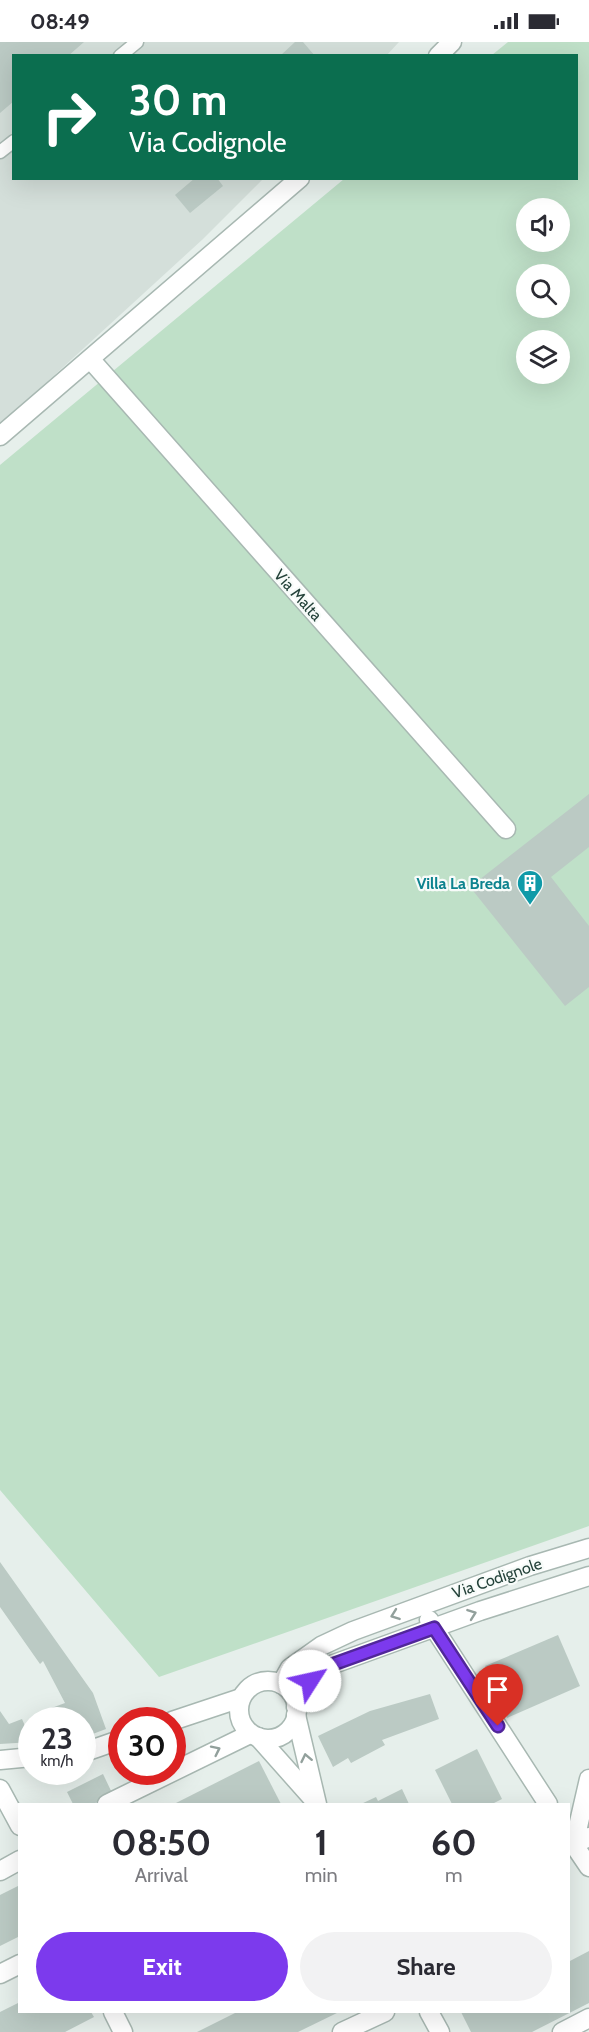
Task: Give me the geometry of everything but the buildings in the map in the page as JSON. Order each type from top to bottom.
[{"type":"street","points":[[440,54],[452,42]]},
{"type":"street","points":[[0,436],[298,180]]},
{"type":"street","name":"Via Malta","points":[[91,360],[506,829]]},
{"type":"street","name":"Via Codignole","points":[[281,1684],[290,1668],[321,1646],[419,1606],[582,1550],[588,1580],[434,1628],[331,1665],[310,1681],[296,1711]]},
{"type":"street","points":[[419,1606],[547,1803]]},
{"type":"street","points":[[186,1716],[241,1698],[254,1685],[272,1682],[281,1684],[289,1690],[296,1711],[316,1803]]},
{"type":"street","points":[[241,1698],[240,1717],[316,1803]]},
{"type":"street","points":[[109,1803],[254,1735],[266,1739],[282,1735],[289,1730],[296,1711]]},
{"type":"street","points":[[0,1760],[18,1758]]},
{"type":"street","points":[[589,1779],[577,1839],[589,1867]]},
{"type":"street","points":[[0,1789],[18,1822]]},
{"type":"street","points":[[0,1871],[18,1861]]},
{"type":"street","points":[[0,1974],[18,1965]]},
{"type":"street","points":[[114,2013],[123,2032]]},
{"type":"street","points":[[342,2032],[383,2013]]},
{"type":"street","points":[[430,2013],[440,2032]]},
{"type":"street","points":[[562,2032],[589,2018]]},
{"type":"lane","points":[[122,54],[137,42]]},
{"type":"lane","points":[[0,152],[12,143]]},
{"type":"shaded area","points":[[0,42],[399,42],[388,54],[12,54],[12,180],[262,180],[203,239],[0,425]]},
{"type":"green space","points":[[508,42],[589,42],[589,1526],[159,1677],[0,1490],[0,465],[343,180],[578,180],[578,54],[493,54]]},
{"type":"place","name":"Villa La Breda","points":[[530,906]]},
{"type":"route","points":[[310,1681],[331,1665],[434,1628],[498,1726]]}]
